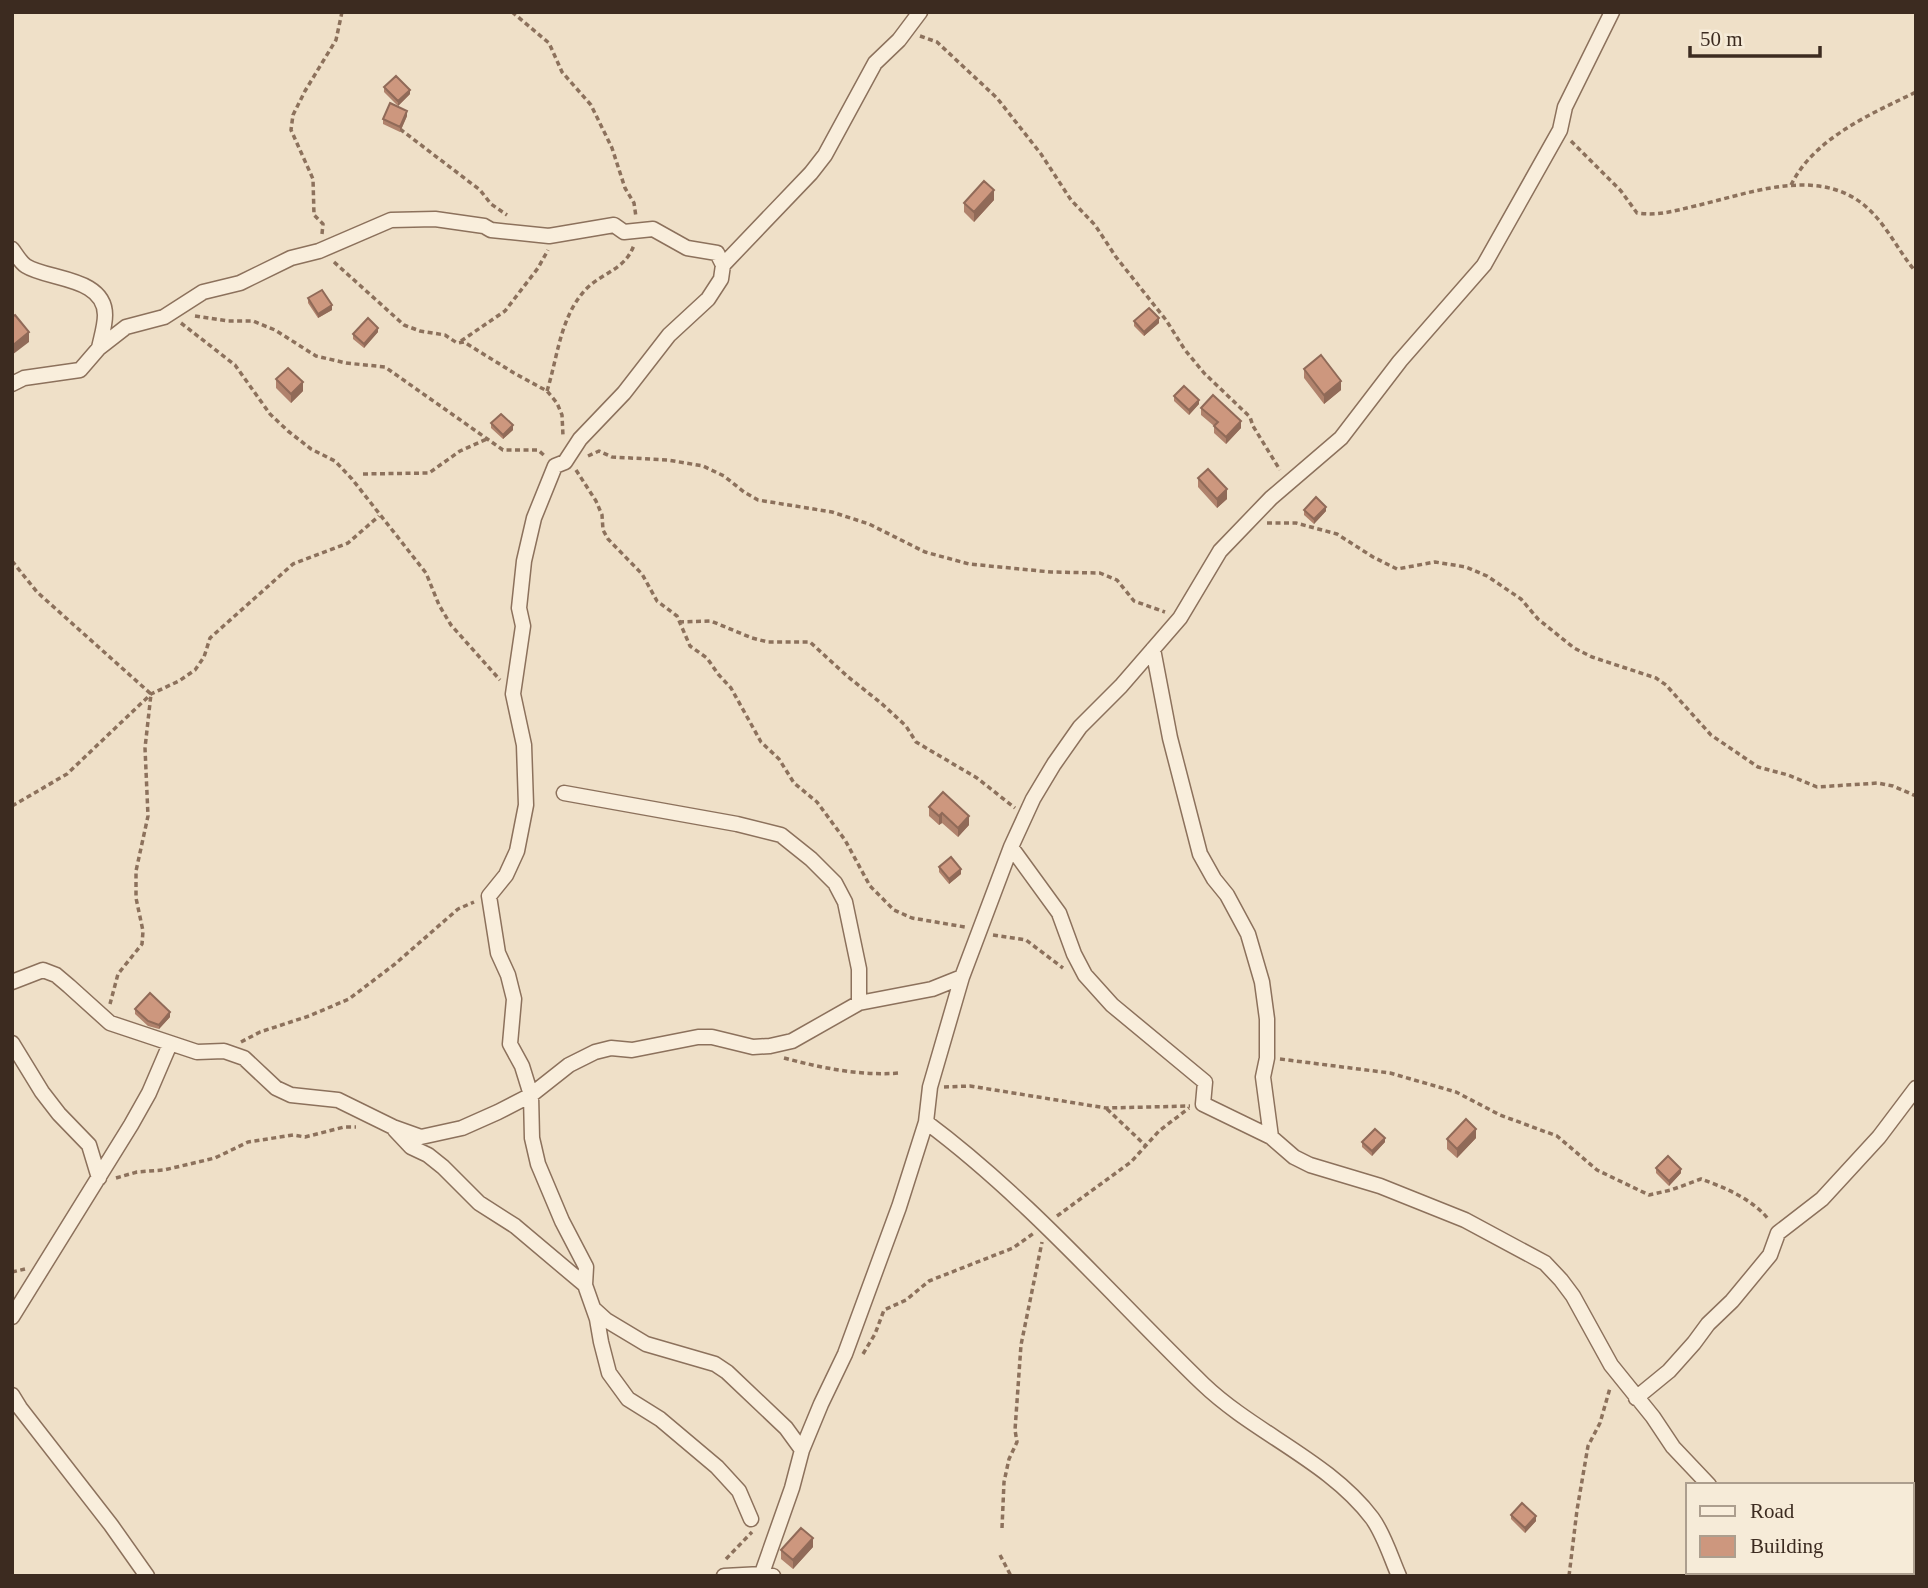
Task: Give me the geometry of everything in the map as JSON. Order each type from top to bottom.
[{"type":"street","points":[[723,265],[811,173],[825,155],[875,63],[899,40],[920,12]]},
{"type":"street","points":[[724,1576],[765,1575],[802,1450],[845,1354],[899,1207],[926,1122],[930,1087],[962,977],[1025,815],[1054,764],[1080,727],[1121,686],[1180,618],[1220,551],[1288,484],[1341,438],[1400,361],[1484,265],[1560,130],[1565,107],[1612,12]]},
{"type":"street","points":[[12,384],[24,378],[80,370],[99,348],[126,327],[164,317],[197,295],[240,283],[291,258],[319,251],[391,220],[435,219],[549,236],[614,225],[624,232],[653,229],[687,248],[717,253],[723,265],[721,279],[708,299],[668,335],[624,393],[580,439],[541,497],[524,561],[520,608],[523,626],[513,694],[524,745],[526,805],[517,851],[506,875],[489,896],[498,953],[508,975],[514,999],[510,1044],[522,1066],[531,1096],[532,1138],[538,1164],[562,1221],[586,1267],[585,1285],[595,1310],[609,1373],[628,1399],[660,1419],[717,1467],[739,1490],[751,1519]]},
{"type":"street","points":[[12,249],[26,266],[72,280],[102,302],[105,316],[99,348]]},
{"type":"street","points":[[1153,649],[1170,738],[1200,854],[1248,934],[1262,982],[1267,1019],[1267,1058],[1262,1077],[1271,1137]]},
{"type":"street","points":[[564,793],[737,824],[781,835],[835,883],[845,902],[859,969],[859,1003]]},
{"type":"street","points":[[1011,847],[1059,913],[1085,975],[1111,1005],[1205,1082],[1203,1104],[1271,1137],[1294,1157],[1380,1186],[1465,1220],[1545,1264],[1573,1296],[1611,1365],[1653,1417],[1673,1447],[1707,1483]]},
{"type":"street","points":[[12,982],[43,970],[56,975],[110,1023],[197,1052],[224,1052],[244,1058],[276,1087],[291,1095],[338,1100],[393,1127],[421,1137],[462,1128],[531,1096],[569,1065],[595,1052],[611,1048],[632,1050],[698,1037],[712,1037],[753,1047],[770,1046],[792,1041],[859,1003],[921,992],[962,977]]},
{"type":"street","points":[[12,1044],[42,1092],[59,1114],[89,1144],[97,1181]]},
{"type":"street","points":[[12,1317],[149,1094],[170,1044]]},
{"type":"street","points":[[1636,1398],[1669,1371],[1770,1255],[1778,1233],[1822,1199],[1878,1137],[1916,1088]]},
{"type":"street","points":[[926,1122],[963,1149],[1205,1386],[1252,1424],[1287,1445],[1350,1494],[1374,1520],[1399,1576]]},
{"type":"street","points":[[393,1127],[411,1147],[428,1155],[443,1167],[479,1203],[515,1226],[585,1285]]},
{"type":"street","points":[[595,1310],[646,1344],[715,1364],[727,1372],[786,1428],[802,1450]]},
{"type":"street","points":[[12,1395],[147,1576]]},
{"type":"path","points":[[342,12],[336,40],[304,91],[293,116],[291,130],[313,179],[314,215],[323,224],[319,251],[345,270],[404,325],[445,335],[457,343],[464,342],[547,391],[557,403],[562,415],[564,464]]},
{"type":"path","points":[[512,12],[549,43],[562,72],[590,106],[607,136],[636,211],[636,217],[624,232]]},
{"type":"path","points":[[899,40],[923,35],[937,42],[997,98],[1041,154],[1071,200],[1095,225],[1116,257],[1166,320],[1185,350],[1204,373],[1250,417],[1288,484]]},
{"type":"path","points":[[1791,185],[1798,170],[1812,154],[1873,113],[1916,92]]},
{"type":"path","points":[[400,130],[480,190],[491,204],[510,217],[520,233]]},
{"type":"path","points":[[1560,130],[1621,191],[1637,213],[1655,215],[1791,185],[1823,186],[1836,189],[1864,205],[1877,218],[1916,272]]},
{"type":"path","points":[[547,391],[563,325],[586,289],[618,268],[630,254],[635,233],[624,232]]},
{"type":"path","points":[[457,343],[505,311],[544,258],[553,241],[549,236]]},
{"type":"path","points":[[186,327],[188,318],[197,316],[253,321],[275,330],[316,356],[346,363],[385,367],[503,450],[538,450],[564,464],[596,500],[602,516],[603,530],[608,539],[642,574],[657,601],[677,616],[690,646],[707,658],[731,688],[761,742],[779,759],[794,783],[817,802],[845,840],[870,887],[894,910],[912,918],[1026,940],[1069,973]]},
{"type":"path","points":[[164,317],[178,320],[236,365],[270,414],[311,449],[335,461],[352,479],[426,573],[439,605],[451,625],[513,694]]},
{"type":"path","points":[[363,474],[429,473],[460,452],[489,438]]},
{"type":"path","points":[[564,464],[599,451],[612,457],[668,460],[703,466],[724,476],[758,500],[832,512],[869,524],[925,551],[968,564],[1051,572],[1100,573],[1117,580],[1134,601],[1180,618]]},
{"type":"path","points":[[12,806],[51,785],[78,765],[151,694],[194,670],[204,657],[210,638],[293,564],[348,543],[380,516]]},
{"type":"path","points":[[1247,523],[1296,523],[1337,534],[1397,569],[1435,562],[1466,567],[1487,576],[1521,599],[1538,619],[1574,648],[1592,657],[1657,678],[1667,685],[1711,734],[1758,767],[1788,775],[1809,786],[1878,783],[1916,796]]},
{"type":"path","points":[[12,561],[37,592],[151,694]]},
{"type":"path","points":[[679,622],[710,621],[768,642],[810,642],[906,726],[916,742],[977,778],[1025,815]]},
{"type":"path","points":[[110,1023],[114,984],[118,974],[142,944],[143,931],[136,898],[136,871],[148,816],[145,748],[151,694]]},
{"type":"path","points":[[224,1052],[260,1032],[349,999],[395,964],[458,909],[489,896]]},
{"type":"path","points":[[753,1047],[785,1059],[834,1070],[881,1075],[899,1073]]},
{"type":"path","points":[[1267,1058],[1390,1073],[1455,1092],[1500,1115],[1557,1136],[1597,1170],[1649,1195],[1701,1179],[1718,1185],[1764,1213],[1778,1233]]},
{"type":"path","points":[[861,1357],[875,1334],[884,1310],[906,1300],[929,1281],[1013,1248],[1045,1227],[1131,1162],[1159,1130],[1192,1106],[1106,1108],[970,1086],[930,1087]]},
{"type":"path","points":[[1106,1108],[1146,1146]]},
{"type":"path","points":[[97,1181],[215,1158],[248,1142],[293,1135],[305,1137],[344,1127],[393,1127]]},
{"type":"path","points":[[1002,1528],[1006,1470],[1017,1443],[1016,1409],[1021,1345],[1045,1227]]},
{"type":"path","points":[[1569,1576],[1588,1446],[1600,1423],[1609,1393],[1611,1365]]},
{"type":"path","points":[[1000,1555],[1011,1576]]},
{"type":"building","points":[[396,76],[410,90],[398,101],[384,87]]},
{"type":"building","points":[[390,103],[407,111],[400,127],[383,119]]},
{"type":"building","points":[[984,181],[994,190],[974,212],[964,203]]},
{"type":"building","points":[[322,290],[332,305],[318,314],[308,298]]},
{"type":"building","points":[[1149,308],[1159,318],[1144,332],[1134,321]]},
{"type":"building","points":[[15,315],[29,332],[12,346],[12,317]]},
{"type":"building","points":[[368,318],[378,328],[364,344],[353,334]]},
{"type":"building","points":[[1321,355],[1341,381],[1324,395],[1304,369]]},
{"type":"building","points":[[288,368],[303,382],[291,394],[276,379]]},
{"type":"building","points":[[1184,386],[1199,400],[1189,410],[1174,396]]},
{"type":"building","points":[[1213,395],[1241,421],[1226,437],[1214,426],[1218,422],[1201,408]]},
{"type":"building","points":[[501,414],[513,425],[503,435],[491,423]]},
{"type":"building","points":[[1208,469],[1227,489],[1217,499],[1198,478]]},
{"type":"building","points":[[1316,497],[1326,507],[1314,519],[1304,510]]},
{"type":"building","points":[[943,792],[969,816],[958,828],[942,813],[939,816],[929,807]]},
{"type":"building","points":[[951,857],[961,869],[949,879],[939,867]]},
{"type":"building","points":[[150,993],[170,1012],[159,1025],[148,1021],[135,1009]]},
{"type":"building","points":[[1466,1119],[1476,1129],[1457,1149],[1447,1139]]},
{"type":"building","points":[[1375,1129],[1385,1138],[1372,1151],[1362,1142]]},
{"type":"building","points":[[1668,1156],[1681,1169],[1669,1181],[1656,1168]]},
{"type":"building","points":[[1522,1503],[1536,1516],[1525,1528],[1511,1515]]},
{"type":"building","points":[[801,1528],[813,1538],[793,1560],[781,1550]]}]
